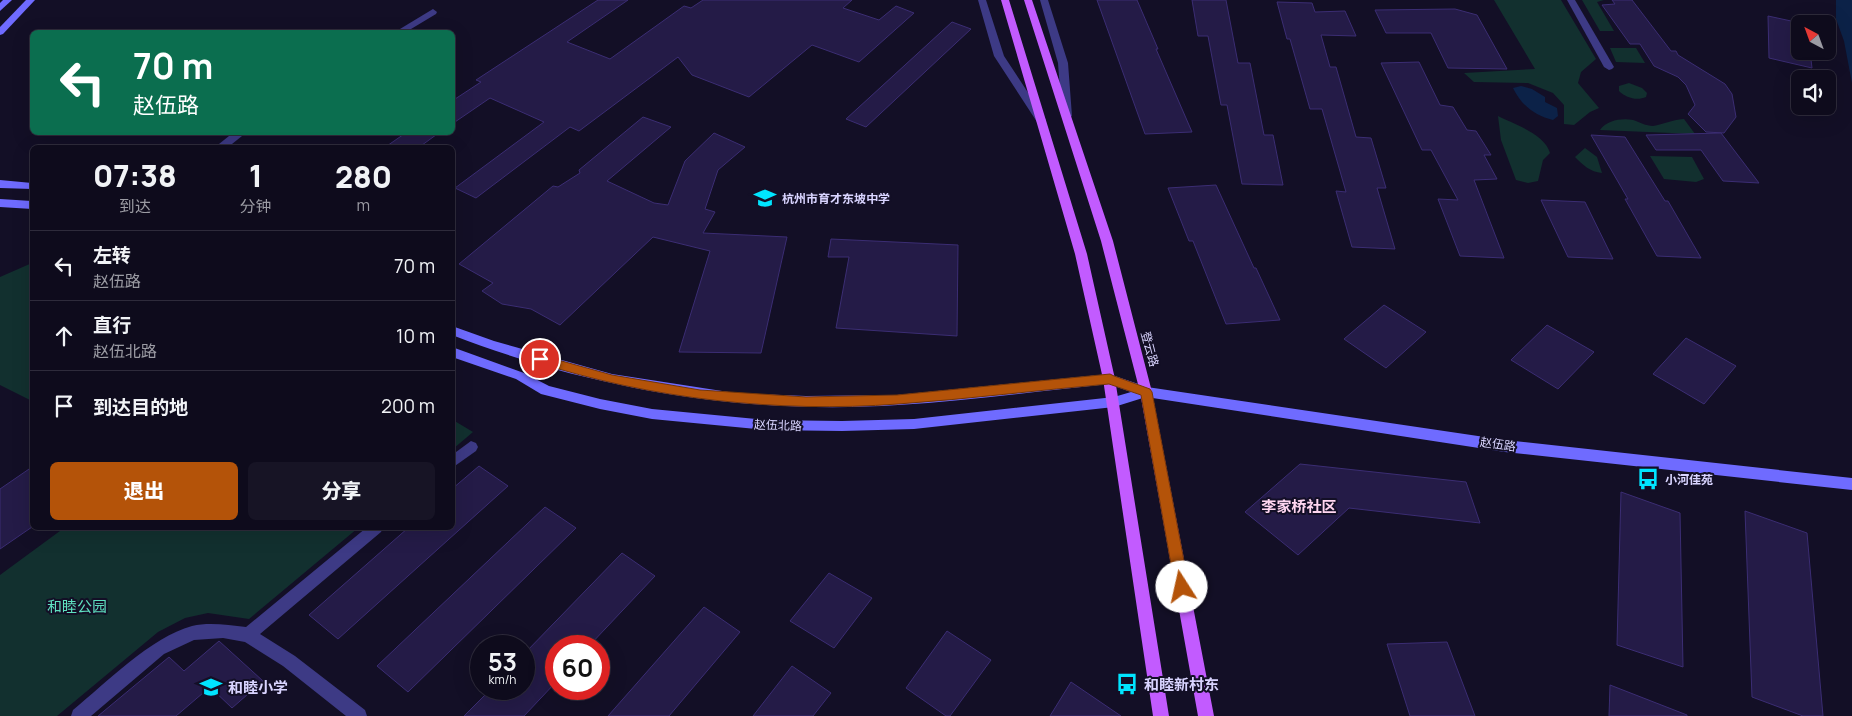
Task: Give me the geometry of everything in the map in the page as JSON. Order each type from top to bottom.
[{"type":"main road","points":[[0,8],[8,0]]},
{"type":"main road","points":[[0,32],[32,0]]},
{"type":"main road","points":[[1005,0],[1043,123],[1080,254],[1110,379],[1161,716]]},
{"type":"main road","name":"登云路","points":[[1028,0],[1067,124],[1107,241],[1146,392],[1206,716]]},
{"type":"main road","points":[[0,184],[30,186]]},
{"type":"main road","points":[[0,202],[30,205]]},
{"type":"main road","name":"赵伍北路","points":[[455,331],[491,345],[612,379],[735,398],[806,401],[897,400],[1110,379]]},
{"type":"main road","name":"赵伍北路","points":[[455,353],[520,376],[546,390],[600,404],[652,414],[728,422],[842,426],[914,424],[1114,402]]},
{"type":"main road","name":"赵伍路","points":[[1110,379],[1146,392],[1505,446],[1852,484]]},
{"type":"main road","name":"赵伍路","points":[[1114,402],[1146,392]]},
{"type":"street","points":[[982,0],[999,56],[1043,123]]},
{"type":"street","points":[[1044,0],[1063,63],[1067,124]]},
{"type":"street","points":[[1571,0],[1610,67]]},
{"type":"street","points":[[403,30],[432,12]]},
{"type":"street","points":[[223,145],[238,135]]},
{"type":"street","points":[[455,461],[471,448]]},
{"type":"street","points":[[248,635],[374,530]]},
{"type":"street","points":[[78,716],[159,649],[193,633],[223,631],[248,635],[289,660],[359,716]]},
{"type":"green space","points":[[1494,0],[1561,0],[1596,59],[1581,72],[1578,83],[1599,108],[1590,112],[1574,125],[1564,124],[1564,105],[1553,93],[1528,83],[1474,82],[1464,73],[1535,69]]},
{"type":"green space","points":[[1582,0],[1604,0],[1597,2],[1614,31],[1600,31]]},
{"type":"green space","points":[[1610,48],[1636,48],[1645,63],[1616,62]]},
{"type":"green space","points":[[1629,83],[1642,88],[1647,93],[1646,97],[1632,98],[1619,91],[1619,86]]},
{"type":"green space","points":[[1498,116],[1528,130],[1547,146],[1550,153],[1543,160],[1538,181],[1528,183],[1516,180],[1501,140]]},
{"type":"green space","points":[[1624,119],[1653,126],[1684,119],[1695,134],[1600,130],[1611,122]]},
{"type":"green space","points":[[1585,148],[1597,157],[1602,173],[1590,170],[1575,157]]},
{"type":"green space","points":[[1650,156],[1692,157],[1704,179],[1696,182],[1664,179]]},
{"type":"green space","points":[[30,264],[30,400],[0,385],[0,277]]},
{"type":"green space","points":[[455,421],[473,432],[455,447]]},
{"type":"green space","name":"和睦公园","points":[[61,530],[356,530],[249,619],[208,613],[185,618],[158,632],[57,716],[0,716],[0,575]]},
{"type":"water","points":[[1836,0],[1852,0],[1852,83],[1844,41],[1836,15]]},
{"type":"water","points":[[1521,86],[1532,89],[1545,97],[1545,102],[1557,108],[1558,116],[1553,120],[1540,116],[1524,105],[1513,88]]},
{"type":"building","points":[[598,0],[628,0],[567,42],[610,59],[684,6],[691,8],[703,0],[852,0],[843,8],[879,20],[896,6],[914,13],[859,62],[812,45],[749,97],[692,75],[678,57],[579,131],[570,127],[476,198],[455,188],[544,122],[490,98],[455,122],[455,99],[481,82],[476,80]]},
{"type":"building","points":[[1097,0],[1137,0],[1192,132],[1145,134]]},
{"type":"building","points":[[1192,0],[1226,0],[1238,63],[1250,63],[1264,135],[1273,135],[1283,185],[1242,184],[1227,105],[1221,105],[1208,36],[1198,36]]},
{"type":"building","points":[[1612,0],[1632,0],[1671,51],[1676,51],[1678,55],[1725,84],[1732,94],[1736,117],[1724,133],[1706,132],[1688,114],[1695,105],[1686,85],[1678,77],[1654,66],[1640,44],[1630,44],[1602,5],[1615,4]]},
{"type":"building","points":[[1277,2],[1312,3],[1315,12],[1345,11],[1356,36],[1321,35],[1330,67],[1336,67],[1356,137],[1371,138],[1386,188],[1377,188],[1395,249],[1352,247],[1336,191],[1346,192],[1322,109],[1310,109],[1290,39],[1287,39]]},
{"type":"building","points":[[1455,9],[1477,15],[1507,69],[1448,68],[1431,33],[1386,33],[1375,10]]},
{"type":"building","points":[[1768,16],[1791,21],[1791,60],[1811,60],[1812,68],[1769,58]]},
{"type":"building","points":[[952,22],[971,29],[866,127],[846,119]]},
{"type":"building","points":[[1419,62],[1440,105],[1453,107],[1467,130],[1476,131],[1491,155],[1484,155],[1497,179],[1474,180],[1504,258],[1460,256],[1438,199],[1458,200],[1431,150],[1422,150],[1381,63]]},
{"type":"building","points":[[643,117],[671,127],[607,181],[654,203],[668,205],[685,161],[714,133],[745,147],[718,170],[705,209],[715,212],[703,233],[787,237],[761,353],[679,352],[710,251],[653,237],[560,325],[531,309],[502,304],[482,291],[493,283],[459,264],[553,186],[558,187],[580,173],[579,170]]},
{"type":"building","points":[[1721,133],[1759,183],[1723,181],[1701,150],[1656,150],[1646,135]]},
{"type":"building","points":[[403,135],[436,135],[422,145],[388,145]]},
{"type":"building","points":[[1591,135],[1625,137],[1665,201],[1668,201],[1701,258],[1657,256],[1625,199],[1628,199]]},
{"type":"building","points":[[1216,185],[1280,320],[1226,324],[1193,241],[1189,241],[1168,188]]},
{"type":"building","points":[[1541,200],[1585,202],[1613,259],[1568,257]]},
{"type":"building","points":[[831,239],[958,245],[957,336],[836,328],[849,257],[828,257]]},
{"type":"building","points":[[1384,305],[1426,332],[1386,368],[1344,339]]},
{"type":"building","points":[[1547,325],[1594,352],[1558,389],[1511,360]]},
{"type":"building","points":[[1686,338],[1736,366],[1704,404],[1653,374]]},
{"type":"building","points":[[1300,464],[1466,482],[1480,523],[1349,508],[1298,555],[1245,512]]},
{"type":"building","points":[[479,466],[508,486],[338,639],[309,615],[406,530],[455,530],[455,486]]},
{"type":"building","points":[[30,468],[30,528],[0,549],[0,489]]},
{"type":"building","points":[[1621,492],[1680,513],[1683,667],[1617,645]]},
{"type":"building","points":[[545,507],[576,528],[408,692],[377,666]]},
{"type":"building","points":[[1745,511],[1807,533],[1823,716],[1803,716],[1752,697]]},
{"type":"building","points":[[622,553],[655,576],[599,635],[545,635],[545,694],[524,716],[464,716],[480,700],[535,700],[535,643]]},
{"type":"building","points":[[829,573],[872,598],[834,648],[790,621]]},
{"type":"building","points":[[704,607],[740,632],[669,716],[608,716]]},
{"type":"building","points":[[947,631],[991,660],[950,716],[946,716],[906,688]]},
{"type":"building","points":[[219,641],[263,681],[232,708],[210,687],[176,716],[98,716],[169,657],[184,671]]},
{"type":"building","points":[[1447,642],[1475,716],[1410,716],[1387,644]]},
{"type":"building","points":[[792,666],[831,693],[813,716],[753,716]]},
{"type":"building","points":[[1071,682],[1121,716],[1050,716]]},
{"type":"building","points":[[1610,685],[1687,715],[1687,716],[1609,716]]},
{"type":"place","name":"杭州市育才东坡中学","points":[[765,198]]},
{"type":"place","name":"小河佳苑","points":[[1648,479]]},
{"type":"place","name":"和睦新村东","points":[[1127,684]]},
{"type":"place","name":"和睦小学","points":[[211,687]]},
{"type":"district","name":"李家桥社区","points":[[1299,506]]},
{"type":"route","points":[[540,359],[612,379],[700,394],[735,398],[806,401],[897,400],[1110,379],[1146,392],[1182,587]]}]
